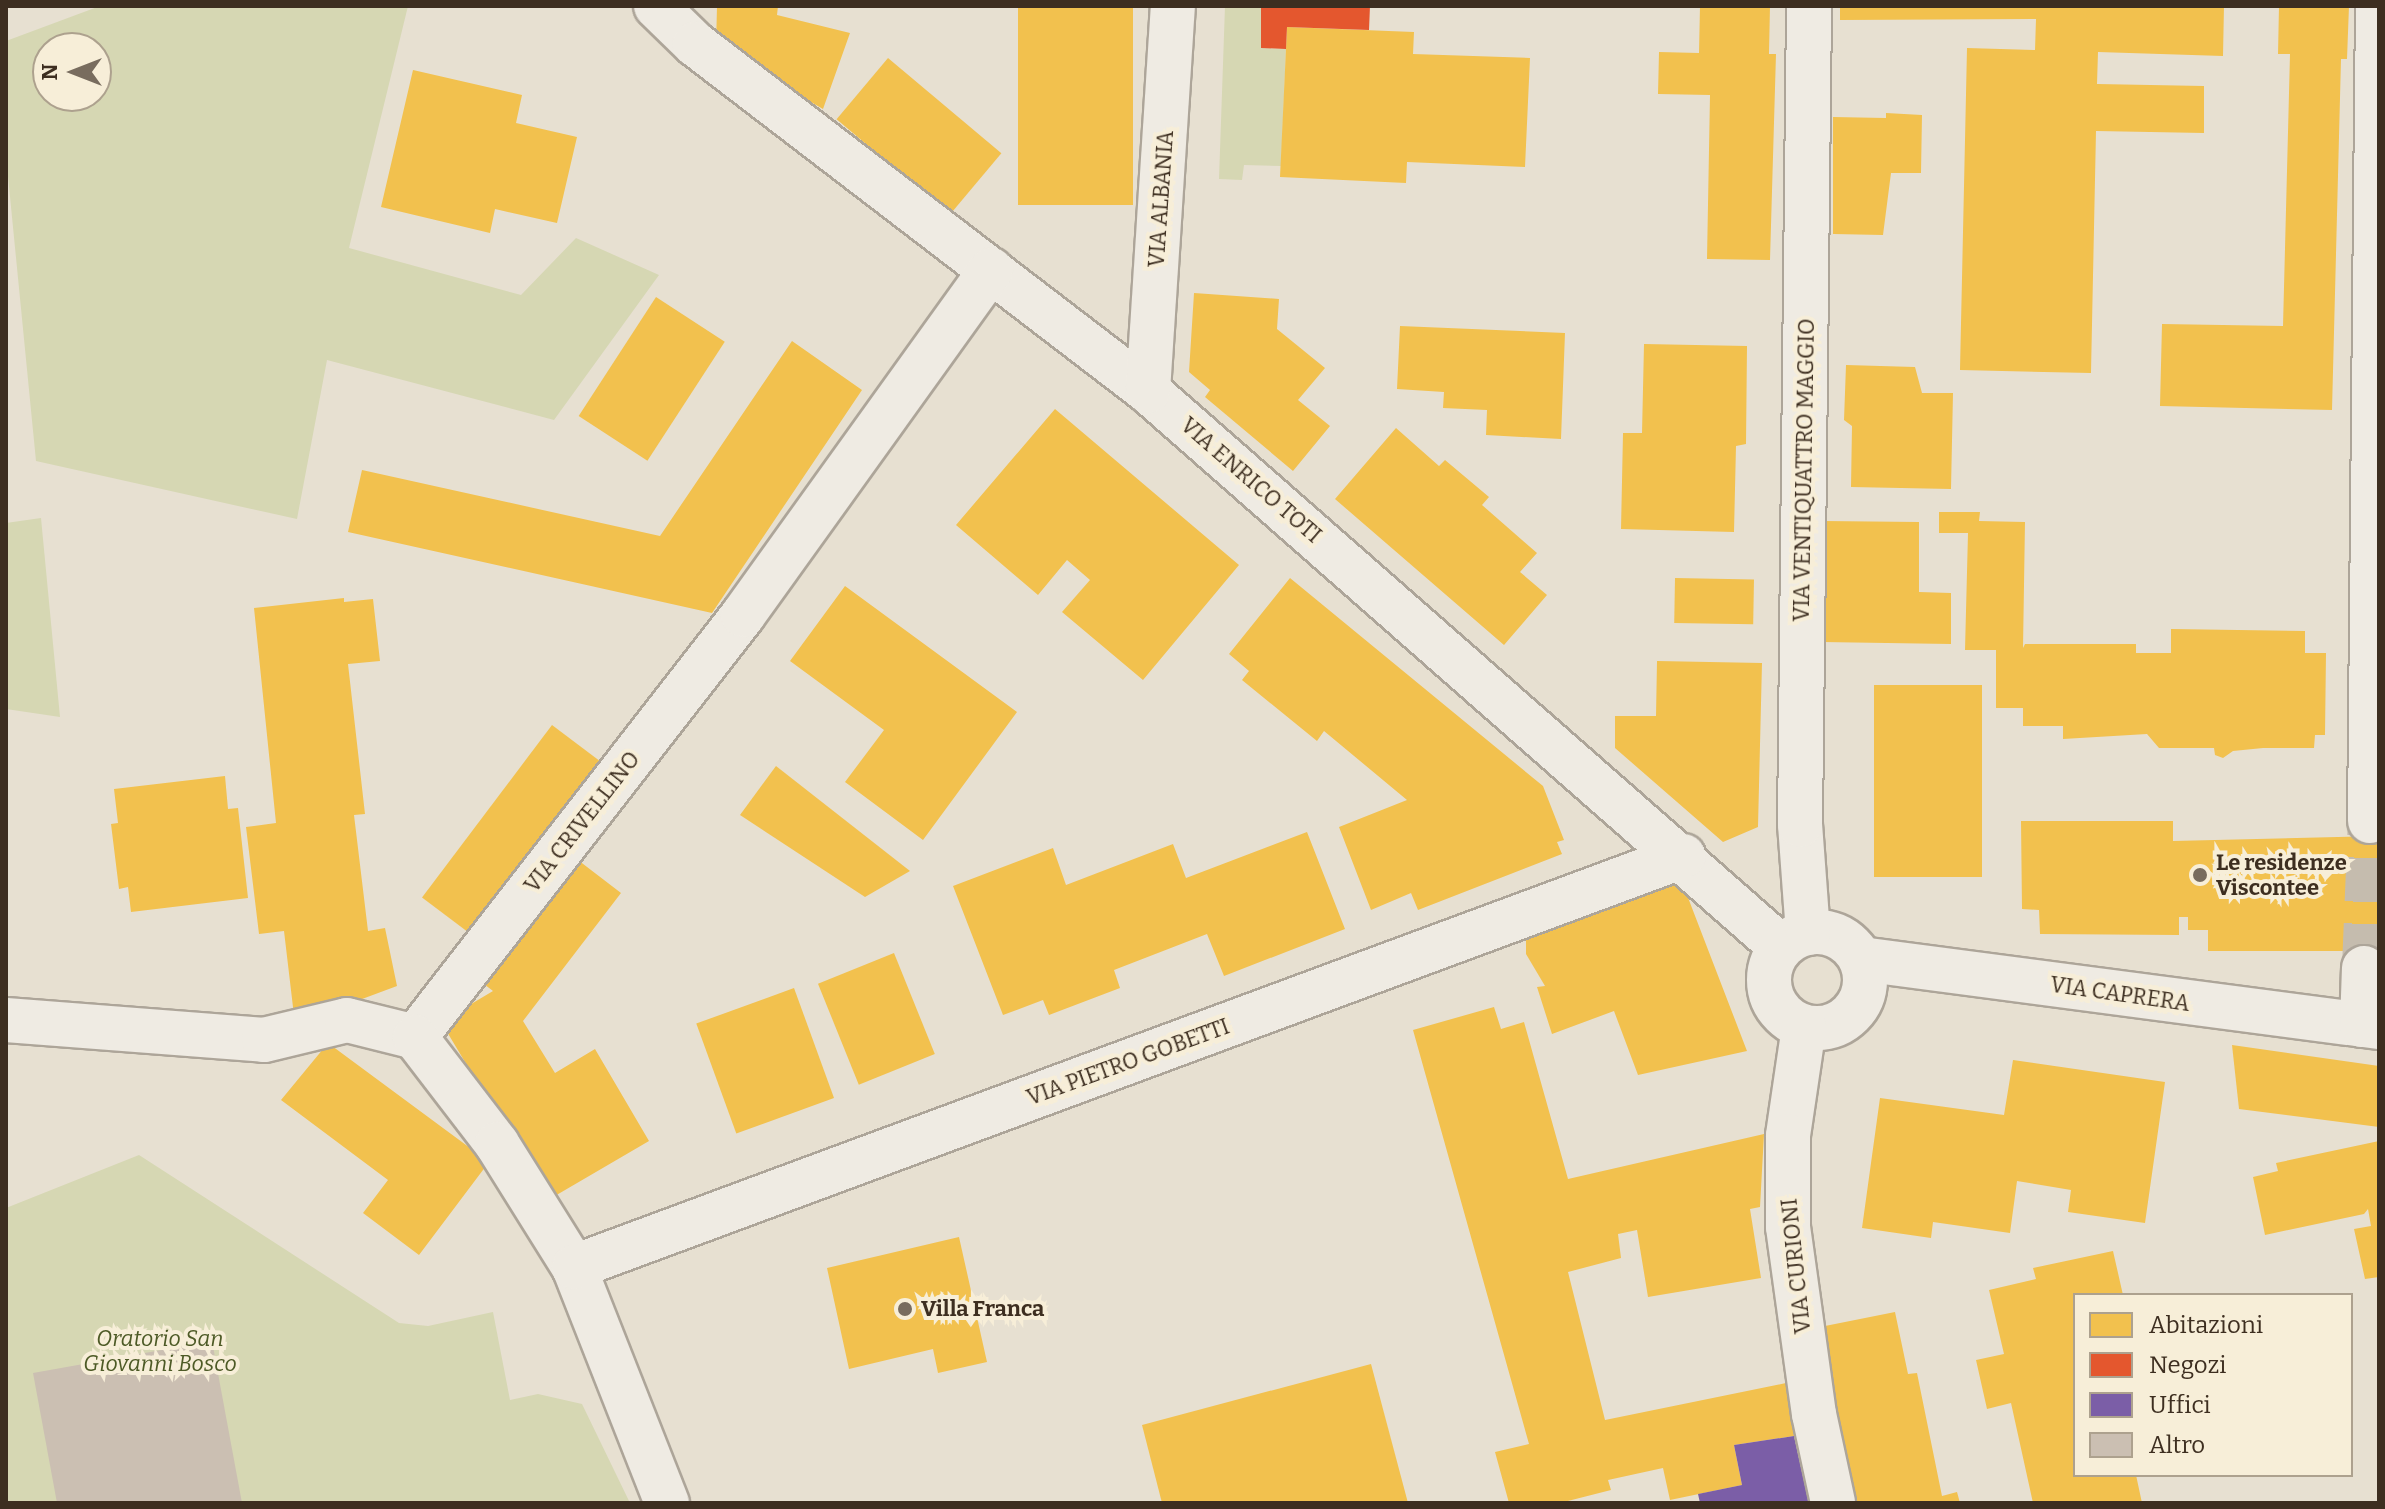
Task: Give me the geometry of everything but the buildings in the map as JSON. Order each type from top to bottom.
[{"type":"street","name":"VIA ENRICO TOTI","points":[[656,6],[696,25],[991,270],[1148,391],[1683,856],[1795,940]]},
{"type":"street","name":"VIA ALBANIA","points":[[1148,391],[1173,6]]},
{"type":"street","name":"VIA VENTIQUATTRO MAGGIO","points":[[1795,940],[1800,825],[1809,6]]},
{"type":"street","points":[[2370,821],[2378,6]]},
{"type":"street","name":"VIA CRIVELLINO","points":[[415,1037],[743,615],[991,270]]},
{"type":"street","name":"VIA PIETRO GOBETTI","points":[[574,1267],[1683,856]]},
{"type":"street","points":[[1839,938],[1861,959],[1864,990],[1849,1017],[1820,1029],[1804,1027],[1777,1008],[1771,994],[1771,969],[1795,940],[1839,938]]},
{"type":"street","name":"VIA CAPRERA","points":[[1861,959],[2370,1026]]},
{"type":"street","points":[[2364,968],[2370,1026]]},
{"type":"street","points":[[6,1020],[264,1040],[347,1020],[415,1037],[497,1144],[574,1267],[667,1503]]},
{"type":"street","name":"VIA CURIONI","points":[[1804,1027],[1788,1136],[1788,1227],[1814,1414],[1833,1503]]},
{"type":"green space","points":[[100,6],[408,6],[349,248],[521,295],[576,238],[659,275],[554,420],[327,360],[297,519],[36,461],[6,156],[6,41]]},
{"type":"green space","points":[[1225,6],[1261,6],[1261,48],[1286,49],[1281,166],[1244,165],[1242,180],[1219,179]]},
{"type":"green space","points":[[41,518],[60,717],[6,709],[6,523]]},
{"type":"green space","name":"Oratorio San Giovanni Bosco","points":[[139,1155],[399,1323],[428,1326],[493,1312],[510,1400],[538,1394],[582,1404],[630,1503],[6,1503],[6,1208]]},
{"type":"tunnel","points":[[2364,968],[2370,821]]},
{"type":"place","name":"Le residenze Viscontee","points":[[2200,875]]},
{"type":"place","name":"Villa Franca","points":[[905,1309]]}]
